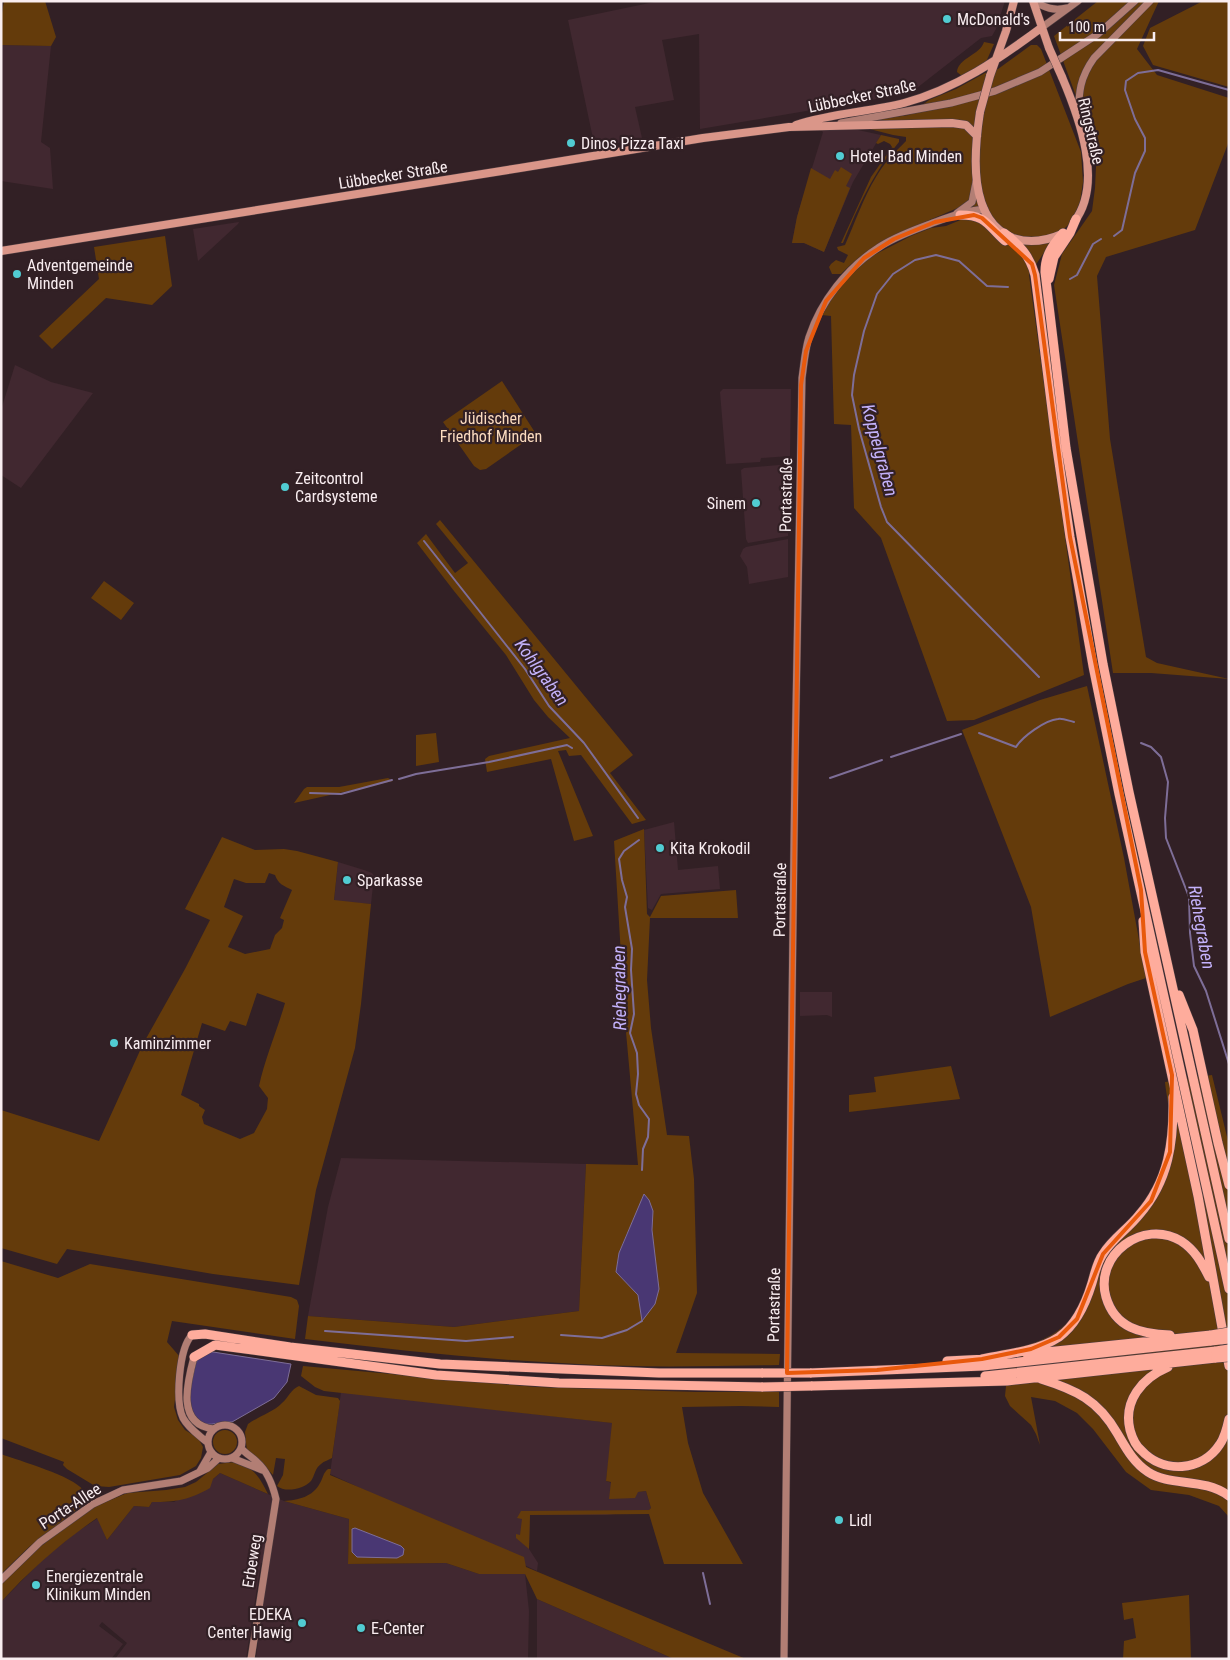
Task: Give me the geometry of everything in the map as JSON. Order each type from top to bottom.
[{"type":"highway","points":[[960,215],[974,215],[982,218],[995,233],[1032,264]]},
{"type":"highway","points":[[1048,286],[1054,257],[1076,219]]},
{"type":"highway","points":[[1004,233],[1022,248],[1032,264],[1036,280],[1070,537],[1095,675],[1229,1290]]},
{"type":"highway","points":[[1063,233],[1053,244],[1047,256],[1045,272],[1066,448],[1095,620],[1129,792],[1229,1239]]},
{"type":"highway","points":[[1141,890],[1145,952],[1198,1196],[1229,1366]]},
{"type":"highway","points":[[1168,964],[1193,1030],[1229,1185]]},
{"type":"highway","points":[[1005,1358],[1059,1337],[1077,1319],[1088,1296],[1098,1263],[1103,1254],[1151,1201],[1165,1171],[1170,1152],[1173,1110],[1172,1074]]},
{"type":"highway","points":[[1214,1124],[1229,1158]]},
{"type":"highway","points":[[1214,1287],[1198,1258],[1191,1250],[1180,1241],[1167,1235],[1154,1234],[1138,1236],[1116,1252],[1108,1264],[1104,1281],[1104,1291],[1112,1311],[1122,1323],[1130,1327],[1160,1334],[1229,1339]]},
{"type":"highway","points":[[306,1354],[478,1366],[658,1373],[810,1373],[877,1370],[919,1363],[983,1362],[1005,1358],[1211,1338],[1229,1332]]},
{"type":"highway","points":[[192,1335],[205,1334],[289,1352]]},
{"type":"highway","points":[[194,1357],[215,1345],[306,1354],[436,1375],[559,1383],[763,1387],[1038,1378],[1180,1363],[1216,1355],[1229,1349]]},
{"type":"highway","points":[[1006,1378],[1216,1355],[1229,1357]]},
{"type":"highway","points":[[1180,1363],[1158,1371],[1148,1378],[1132,1397],[1128,1423],[1132,1437],[1140,1450],[1152,1460],[1165,1466],[1186,1467],[1198,1464],[1220,1445],[1229,1419]]},
{"type":"highway","points":[[1038,1378],[1079,1393],[1092,1403],[1116,1432],[1125,1448],[1150,1474],[1170,1480],[1203,1484],[1222,1491],[1229,1496]]},
{"type":"main road","points":[[1004,233],[992,222],[981,200],[977,179],[977,140],[980,112],[1014,1]]},
{"type":"main road","points":[[1034,1],[1052,10],[1070,7]]},
{"type":"main road","name":"Ringstraße","points":[[1004,233],[1017,239],[1036,241],[1045,240],[1063,233],[1076,219],[1084,203],[1088,181],[1085,152],[1079,124],[1041,28],[1034,1]]},
{"type":"main road","points":[[1041,28],[1078,1]]},
{"type":"main road","points":[[826,125],[951,103],[995,91],[1040,72],[1098,34],[1134,1]]},
{"type":"main road","points":[[1079,124],[1080,83],[1088,67],[1094,58],[1150,1]]},
{"type":"main road","name":"Lübbecker Straße","points":[[789,127],[814,119],[885,107],[926,97],[943,90],[994,62],[1041,28]]},
{"type":"main road","name":"Lübbecker Straße","points":[[1,251],[703,138],[789,127],[952,123],[966,125],[977,140]]},
{"type":"main road","name":"Portastraße","points":[[784,1659],[795,763],[802,378],[809,336],[826,301],[838,284],[864,258],[879,247],[907,233],[950,217],[966,208],[972,202],[977,179]]},
{"type":"main road","name":"Portastraße","points":[[950,217],[976,210],[985,210]]},
{"type":"main road","points":[[192,1335],[184,1347],[178,1395],[183,1418],[190,1428],[208,1443],[211,1452],[219,1458],[232,1458],[262,1470]]},
{"type":"main road","points":[[194,1357],[187,1389],[187,1405],[190,1414],[195,1422],[206,1428],[214,1429],[223,1425],[237,1430],[242,1439],[241,1448],[232,1458]]},
{"type":"main road","points":[[208,1443],[214,1429]]},
{"type":"main road","name":"Erbeweg","points":[[241,1448],[259,1464],[274,1488],[276,1499],[251,1659]]},
{"type":"main road","points":[[197,1474],[211,1452]]},
{"type":"main road","name":"Porta-Allee","points":[[1,1580],[40,1542],[93,1504],[123,1490],[181,1481],[208,1468],[219,1458]]},
{"type":"highlighted area","points":[[974,215],[982,218],[1032,264],[1035,275],[1070,537],[1141,890],[1145,952],[1172,1075],[1170,1152],[1151,1201],[1103,1254],[1077,1319],[1059,1337],[1031,1349],[982,1359],[877,1370],[787,1373],[801,385],[806,351],[826,301],[864,258],[894,239],[935,222]]},
{"type":"shaded area","points":[[659,1],[1005,1],[992,36],[981,38],[913,91],[906,94],[700,129],[699,34],[662,40],[674,100],[635,107],[642,138],[595,148],[568,20]]},
{"type":"shaded area","points":[[1,45],[51,46],[41,142],[50,148],[53,189],[1,181]]},
{"type":"shaded area","points":[[821,130],[858,130],[881,135],[853,182],[824,252],[804,243],[792,243],[797,217],[823,132]]},
{"type":"shaded area","points":[[239,222],[238,224],[198,261],[193,229]]},
{"type":"shaded area","points":[[15,365],[51,382],[93,393],[21,488],[1,475],[1,410]]},
{"type":"shaded area","points":[[723,389],[791,389],[790,456],[761,458],[760,462],[726,464],[720,392]]},
{"type":"shaded area","points":[[790,464],[788,536],[748,543],[746,539],[741,470],[744,468]]},
{"type":"shaded area","points":[[788,539],[788,577],[749,584],[747,567],[740,556],[743,549]]},
{"type":"shaded area","name":"Kita Krokodil","points":[[674,822],[678,870],[718,866],[720,889],[661,894],[652,910],[648,908],[644,830]]},
{"type":"shaded area","points":[[338,862],[372,873],[374,876],[371,904],[334,901]]},
{"type":"shaded area","points":[[800,992],[832,992],[832,1017],[827,1015],[800,1016]]},
{"type":"shaded area","points":[[341,1158],[586,1164],[579,1311],[454,1327],[308,1316],[328,1207]]},
{"type":"shaded area","points":[[644,1194],[649,1200],[653,1211],[652,1230],[659,1289],[655,1304],[642,1321],[638,1295],[616,1272],[619,1253]]},
{"type":"shaded area","points":[[207,1352],[291,1364],[287,1382],[274,1398],[232,1422],[204,1424],[192,1412],[190,1398],[196,1363]]},
{"type":"shaded area","points":[[341,1392],[613,1423],[606,1481],[638,1492],[646,1491],[651,1508],[649,1510],[607,1515],[530,1515],[529,1549],[538,1563],[537,1571],[330,1474]]},
{"type":"shaded area","points":[[220,1473],[284,1501],[349,1519],[348,1564],[446,1563],[479,1574],[525,1574],[529,1611],[528,1659],[260,1659],[260,1657],[256,1657],[268,1566],[261,1563],[246,1659],[115,1659],[127,1643],[102,1622],[99,1626],[123,1644],[111,1659],[1,1659],[1,1602],[42,1560],[74,1534],[98,1518],[107,1540],[134,1506],[149,1507],[152,1502],[174,1502]]},
{"type":"shaded area","points":[[355,1528],[401,1546],[404,1549],[403,1555],[397,1558],[357,1557],[352,1552],[352,1529]]},
{"type":"shaded area","points":[[537,1599],[674,1659],[537,1659]]},
{"type":"green space","points":[[4,1],[45,1],[56,37],[51,46],[1,45],[1,19]]},
{"type":"green space","points":[[1098,1],[1159,1],[1137,49],[1157,75],[1229,98],[1229,141],[1195,230],[1106,257],[1097,276],[1110,439],[1146,657],[1157,663],[1229,679],[1151,673],[1113,673],[1054,285],[1062,254],[1092,211],[1096,167],[1091,137],[1054,36]]},
{"type":"green space","points":[[1203,1],[1229,1],[1229,87],[1153,65],[1143,46],[1150,28]]},
{"type":"green space","points":[[984,42],[994,44],[986,62],[962,76],[957,72],[958,67],[978,50]]},
{"type":"green space","points":[[1031,45],[1037,45],[1041,49],[1081,152],[1083,182],[1080,202],[1071,222],[1051,242],[1029,275],[1084,675],[974,720],[947,721],[881,538],[854,508],[851,425],[834,424],[831,316],[822,315],[837,290],[855,270],[874,255],[911,236],[963,219],[962,206],[898,234],[868,251],[841,274],[832,274],[829,267],[831,264],[836,260],[844,263],[848,255],[838,250],[837,247],[845,245],[871,185],[886,162],[906,141],[906,137],[862,127],[904,121],[873,120],[909,115],[929,100],[956,89],[985,73],[998,69]]},
{"type":"green space","points":[[881,135],[899,139],[899,142],[874,178],[843,243],[841,243],[871,177],[892,147],[884,141],[876,143]]},
{"type":"green space","points":[[841,167],[852,174],[846,186],[850,188],[824,252],[804,243],[792,243],[797,217],[811,168],[830,179],[835,170],[838,172]]},
{"type":"green space","points":[[165,236],[172,286],[152,305],[106,298],[52,349],[39,336],[99,279],[94,247]]},
{"type":"green space","name":"Jüdischer Friedhof Minden","points":[[502,381],[536,434],[486,469],[480,470],[474,466],[443,422]]},
{"type":"green space","points":[[440,520],[633,755],[610,773],[646,820],[632,824],[581,755],[569,756],[566,750],[558,751],[593,836],[574,841],[551,759],[487,772],[485,759],[489,756],[570,738],[548,717],[534,700],[506,655],[417,543],[426,534],[455,573],[468,563],[436,524]]},
{"type":"green space","points":[[104,581],[134,603],[121,620],[91,598]]},
{"type":"green space","points":[[1087,686],[1124,858],[1146,978],[1050,1017],[1031,907],[962,730],[1040,700]]},
{"type":"green space","points":[[436,733],[439,762],[416,766],[416,735]]},
{"type":"green space","points":[[388,778],[393,781],[294,803],[307,787],[339,787]]},
{"type":"green space","points":[[644,829],[647,914],[650,917],[661,896],[736,890],[738,918],[650,918],[647,980],[651,1028],[667,1135],[689,1136],[694,1179],[697,1293],[676,1353],[780,1354],[779,1365],[653,1366],[544,1362],[441,1354],[305,1339],[308,1316],[454,1327],[579,1311],[586,1164],[638,1165],[625,1021],[614,841]],"holes":[[[653,1211],[652,1230],[655,1262],[642,1321],[638,1295],[616,1272],[619,1253],[627,1233]]]},
{"type":"green space","points":[[222,837],[255,850],[284,849],[338,862],[334,900],[371,904],[355,1048],[316,1190],[299,1285],[213,1274],[67,1249],[57,1264],[1,1248],[1,1110],[99,1141],[143,1044],[210,920],[185,909]],"holes":[[[269,873],[275,875],[280,883],[292,890],[280,918],[284,920],[282,928],[275,935],[270,949],[245,954],[228,947],[243,916],[224,907],[234,879],[246,883],[265,883]],[[257,993],[285,1003],[264,1065],[259,1086],[268,1098],[267,1109],[254,1133],[240,1139],[204,1124],[202,1117],[205,1110],[199,1104],[181,1095],[202,1023],[225,1031],[230,1021],[246,1026]]]},
{"type":"green space","points":[[951,1066],[960,1099],[849,1112],[849,1095],[876,1092],[874,1077]]},
{"type":"green space","points":[[1212,1075],[1229,1145],[1229,1517],[1219,1506],[1189,1495],[1151,1490],[1126,1472],[1093,1429],[1077,1413],[1055,1401],[1031,1397],[1040,1445],[1031,1425],[1010,1406],[1005,1396],[1006,1386],[1002,1350],[1040,1341],[1061,1328],[1078,1309],[1092,1266],[1100,1250],[1145,1202],[1162,1167],[1169,1129],[1165,1082]]},
{"type":"green space","points":[[1,1261],[58,1278],[90,1264],[291,1297],[297,1300],[299,1306],[295,1339],[172,1321],[167,1342],[180,1357],[174,1407],[178,1420],[185,1430],[198,1438],[203,1447],[201,1458],[196,1466],[180,1475],[109,1487],[95,1486],[67,1469],[63,1465],[64,1462],[1,1438]]},
{"type":"green space","points":[[303,1366],[536,1387],[697,1392],[779,1392],[779,1407],[682,1407],[688,1443],[703,1493],[743,1564],[664,1564],[649,1514],[530,1515],[529,1549],[516,1538],[516,1534],[520,1535],[522,1519],[517,1518],[521,1511],[649,1510],[651,1508],[646,1491],[638,1492],[635,1498],[609,1499],[611,1482],[606,1481],[612,1423],[324,1391],[315,1387],[301,1376]]},
{"type":"green space","points":[[299,1386],[316,1395],[338,1398],[340,1401],[332,1458],[319,1466],[308,1484],[289,1490],[277,1486],[283,1475],[285,1459],[276,1458],[273,1475],[264,1465],[247,1452],[245,1432],[248,1424],[270,1412]]},
{"type":"green space","points":[[225,1430],[233,1434],[237,1442],[233,1450],[225,1454],[217,1450],[213,1442],[217,1434]]},
{"type":"green space","points":[[1,1454],[69,1479],[83,1490],[86,1500],[84,1504],[29,1547],[1,1574]]},
{"type":"green space","points":[[235,1462],[251,1470],[262,1482],[268,1494],[220,1473],[213,1479],[210,1488],[189,1498],[152,1502],[149,1507],[134,1506],[107,1540],[97,1518],[47,1557],[1,1602],[1,1585],[40,1547],[92,1508],[127,1493],[185,1487],[196,1482],[218,1464]]},
{"type":"green space","points":[[328,1469],[331,1469],[330,1475],[524,1557],[526,1567],[746,1659],[674,1659],[537,1599],[525,1574],[479,1574],[446,1563],[348,1564],[349,1519],[284,1501],[300,1499],[309,1495],[317,1488]]},
{"type":"green space","points":[[1189,1595],[1191,1659],[1123,1659],[1124,1641],[1136,1638],[1133,1618],[1124,1620],[1122,1603]]},
{"type":"waterway","name":"Koppelgraben","points":[[1114,236],[1122,230],[1135,173],[1145,151],[1145,138],[1135,119],[1125,90],[1126,81],[1138,73],[1158,70],[1229,90]]},
{"type":"waterway","name":"Koppelgraben","points":[[1070,279],[1077,275],[1093,244],[1101,239]]},
{"type":"waterway","name":"Koppelgraben","points":[[1008,287],[987,286],[959,261],[936,255],[915,260],[893,274],[877,294],[864,331],[854,375],[852,395],[859,429],[887,522],[1039,677]]},
{"type":"waterway","name":"Kohlgraben","points":[[424,541],[525,669],[549,706],[584,743],[638,818]]},
{"type":"waterway","name":"Riehegraben","points":[[979,733],[1016,747],[1028,734],[1047,722],[1060,719],[1074,722]]},
{"type":"waterway","name":"Riehegraben","points":[[891,757],[961,734]]},
{"type":"waterway","name":"Riehegraben","points":[[1141,743],[1151,747],[1161,757],[1168,782],[1165,818],[1166,838],[1189,897],[1190,933],[1194,966],[1206,991],[1229,1064]]},
{"type":"waterway","points":[[399,779],[416,774],[489,762],[567,745],[572,748]]},
{"type":"waterway","name":"Riehegraben","points":[[830,778],[882,760]]},
{"type":"waterway","points":[[310,793],[341,794],[392,780]]},
{"type":"waterway","name":"Riehegraben","points":[[639,840],[624,851],[619,859],[627,897],[625,907],[632,949],[631,970],[634,1014],[630,1033],[637,1053],[638,1074],[636,1094],[639,1105],[649,1119],[648,1137],[643,1149],[642,1170]]},
{"type":"waterway","points":[[561,1335],[602,1338],[627,1330],[642,1321]]},
{"type":"waterway","points":[[325,1331],[466,1341],[513,1337]]},
{"type":"waterway","points":[[703,1573],[710,1604]]},
{"type":"place","name":"McDonald's","points":[[947,19]]},
{"type":"place","name":"Dinos Pizza Taxi","points":[[571,143]]},
{"type":"place","name":"Hotel Bad Minden","points":[[840,156]]},
{"type":"place","name":"Adventgemeinde Minden","points":[[17,274]]},
{"type":"place","name":"Zeitcontrol Cardsysteme","points":[[285,487]]},
{"type":"place","name":"Sinem","points":[[756,503]]},
{"type":"place","name":"Kita Krokodil","points":[[660,848]]},
{"type":"place","name":"Sparkasse","points":[[347,880]]},
{"type":"place","name":"Kaminzimmer","points":[[114,1043]]},
{"type":"place","name":"Lidl","points":[[839,1520]]},
{"type":"place","name":"Energiezentrale Klinikum Minden","points":[[36,1585]]},
{"type":"place","name":"EDEKA Center Hawig","points":[[302,1623]]},
{"type":"place","name":"E-Center","points":[[361,1628]]}]
